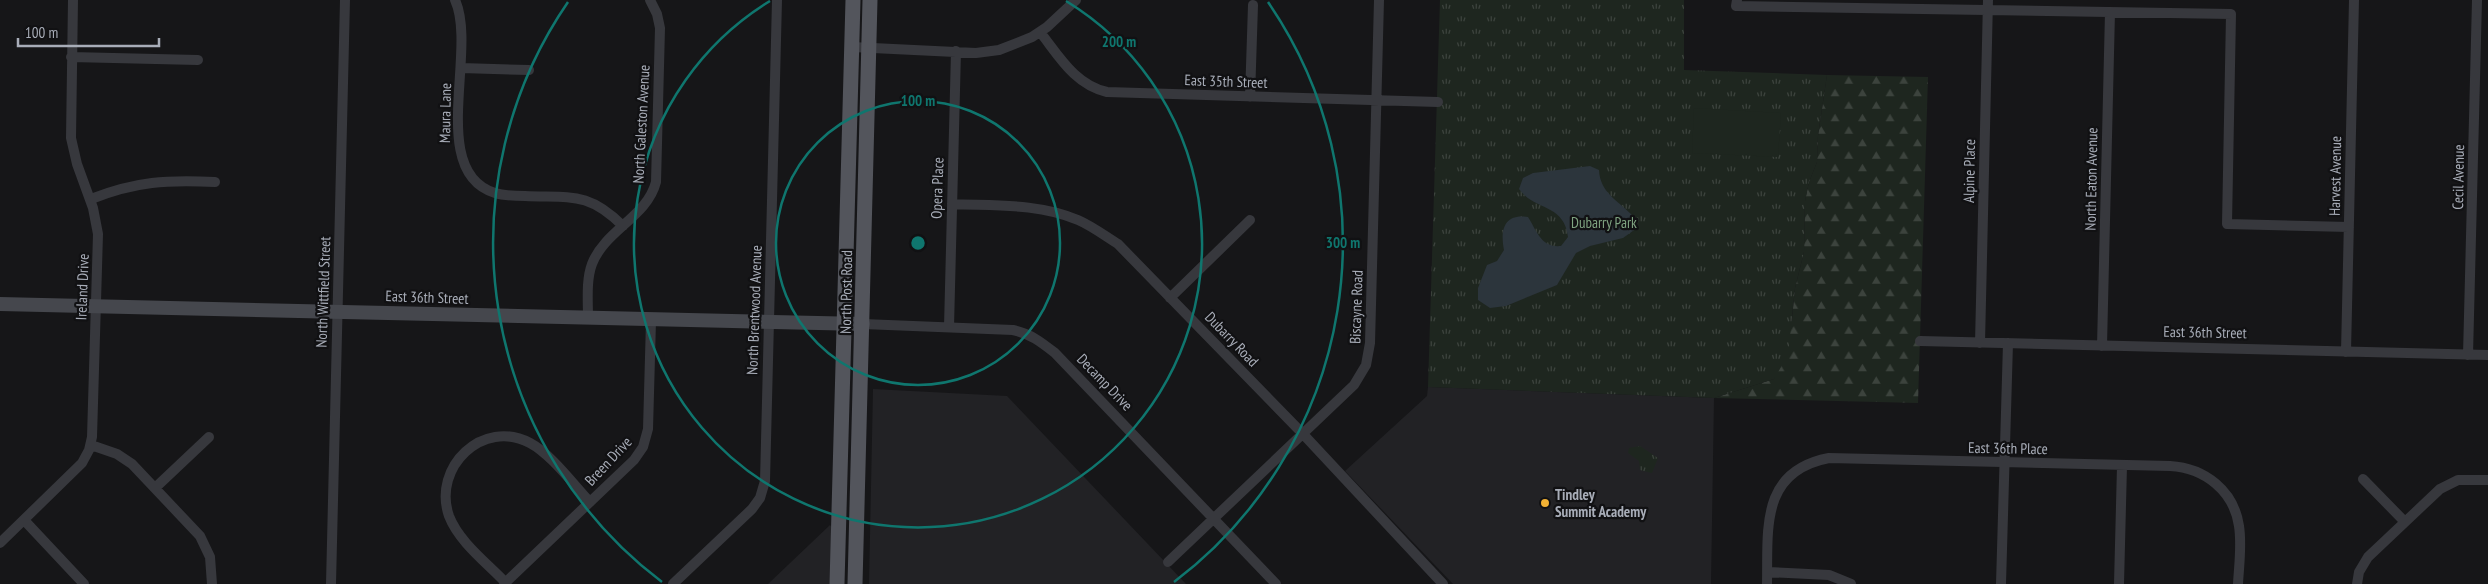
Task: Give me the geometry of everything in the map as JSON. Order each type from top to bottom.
[{"type":"main road","name":"North Post Road","points":[[853,0],[856,584]]},
{"type":"main road","name":"North Post Road","points":[[838,584],[854,324],[870,0]]},
{"type":"street","name":"Ireland Drive","points":[[0,543],[79,467],[91,445],[98,234],[90,199],[76,164],[70,138],[73,0]]},
{"type":"street","name":"North Wittfield Street","points":[[331,584],[346,0]]},
{"type":"street","name":"Maura Lane","points":[[455,0],[461,21],[459,149],[463,164],[475,181],[493,193],[587,200],[607,210],[623,226]]},
{"type":"street","name":"North Galeston Avenue","points":[[588,318],[589,276],[592,264],[605,242],[650,198],[656,177],[660,28],[657,14],[650,0]]},
{"type":"street","name":"North Brentwood Avenue","points":[[673,584],[752,509],[762,494],[766,477],[777,0]]},
{"type":"street","points":[[852,47],[976,53],[999,50],[1012,47],[1040,32],[1076,0]]},
{"type":"street","name":"Biscayne Road","points":[[1168,562],[1354,385],[1368,356],[1379,0]]},
{"type":"street","name":"Harvest Avenue","points":[[2346,352],[2354,0]]},
{"type":"street","name":"Cecil Avenue","points":[[2468,355],[2477,0]]},
{"type":"street","points":[[1737,3],[1988,5],[2110,12],[2231,14],[2227,224],[2349,227]]},
{"type":"street","points":[[1250,97],[1253,5]]},
{"type":"street","name":"Alpine Place","points":[[1980,343],[1988,5]]},
{"type":"street","name":"North Eaton Avenue","points":[[2102,346],[2110,12]]},
{"type":"street","points":[[2476,20],[2488,20]]},
{"type":"street","name":"East 35th Street","points":[[1040,32],[1072,73],[1090,86],[1102,91],[1438,102]]},
{"type":"street","name":"Opera Place","points":[[949,327],[956,51]]},
{"type":"street","points":[[71,57],[198,60]]},
{"type":"street","points":[[461,68],[529,70]]},
{"type":"street","points":[[90,199],[142,183],[164,180],[215,182]]},
{"type":"street","name":"Dubarry Road","points":[[952,204],[1025,206],[1056,212],[1080,221],[1118,244],[1303,434],[1443,584]]},
{"type":"street","points":[[1170,298],[1250,220]]},
{"type":"street","name":"East 36th Street","points":[[0,304],[337,311],[651,321],[854,324]]},
{"type":"street","name":"Breen Drive","points":[[505,583],[634,460],[646,440],[649,426],[651,321]]},
{"type":"street","name":"Decamp Drive","points":[[854,324],[1013,330],[1039,339],[1055,353],[1276,584]]},
{"type":"street","name":"East 36th Street","points":[[1920,341],[2488,355]]},
{"type":"street","points":[[2001,584],[2008,343]]},
{"type":"street","points":[[505,583],[461,536],[450,516],[446,499],[447,482],[454,465],[462,454],[485,439],[505,436],[518,438],[537,447],[590,502]]},
{"type":"street","points":[[155,488],[209,437]]},
{"type":"street","points":[[91,445],[125,459],[155,488],[205,544],[211,561],[212,584]]},
{"type":"street","name":"East 36th Place","points":[[1767,572],[1768,522],[1772,504],[1780,488],[1799,468],[1829,458],[2179,467],[2200,473],[2215,483],[2229,499],[2238,520],[2238,584]]},
{"type":"street","points":[[2119,584],[2122,466]]},
{"type":"street","points":[[2363,479],[2405,522]]},
{"type":"street","points":[[2357,584],[2359,572],[2368,557],[2440,489],[2462,480],[2488,480]]},
{"type":"street","points":[[24,520],[84,584]]},
{"type":"street","points":[[1767,584],[1767,572],[1829,575],[1851,584]]},
{"type":"shaded area","points":[[1590,166],[1599,170],[1602,184],[1615,200],[1632,215],[1637,228],[1623,238],[1590,246],[1576,253],[1557,285],[1506,306],[1490,308],[1478,300],[1478,288],[1487,265],[1497,261],[1504,250],[1503,236],[1505,224],[1509,220],[1520,216],[1528,217],[1540,238],[1554,246],[1561,246],[1568,237],[1561,218],[1548,208],[1533,201],[1519,189],[1523,178],[1533,173]]},
{"type":"shaded area","name":"Tindley Summit Academy","points":[[1428,387],[1714,398],[1711,584],[1453,584],[1345,471],[1427,396]]},
{"type":"shaded area","points":[[873,389],[1007,396],[1186,584],[869,584]]},
{"type":"shaded area","points":[[830,525],[834,530],[832,584],[768,584]]},
{"type":"green space","name":"Dubarry Park","points":[[1440,0],[1684,0],[1684,70],[1827,75],[1818,135],[1817,162],[1809,182],[1805,201],[1804,252],[1795,288],[1788,355],[1774,379],[1714,398],[1428,387]]},
{"type":"green space","points":[[1827,75],[1928,77],[1918,403],[1714,398],[1774,379],[1792,319],[1795,288],[1804,252],[1805,201],[1809,182],[1817,162],[1818,136]]},
{"type":"green space","points":[[1694,108],[1781,113],[1778,157],[1692,153]]},
{"type":"green space","points":[[1640,446],[1658,458],[1652,473],[1640,470],[1639,461],[1628,453],[1629,448]]},
{"type":"place","name":"Tindley Summit Academy","points":[[1545,503]]}]
